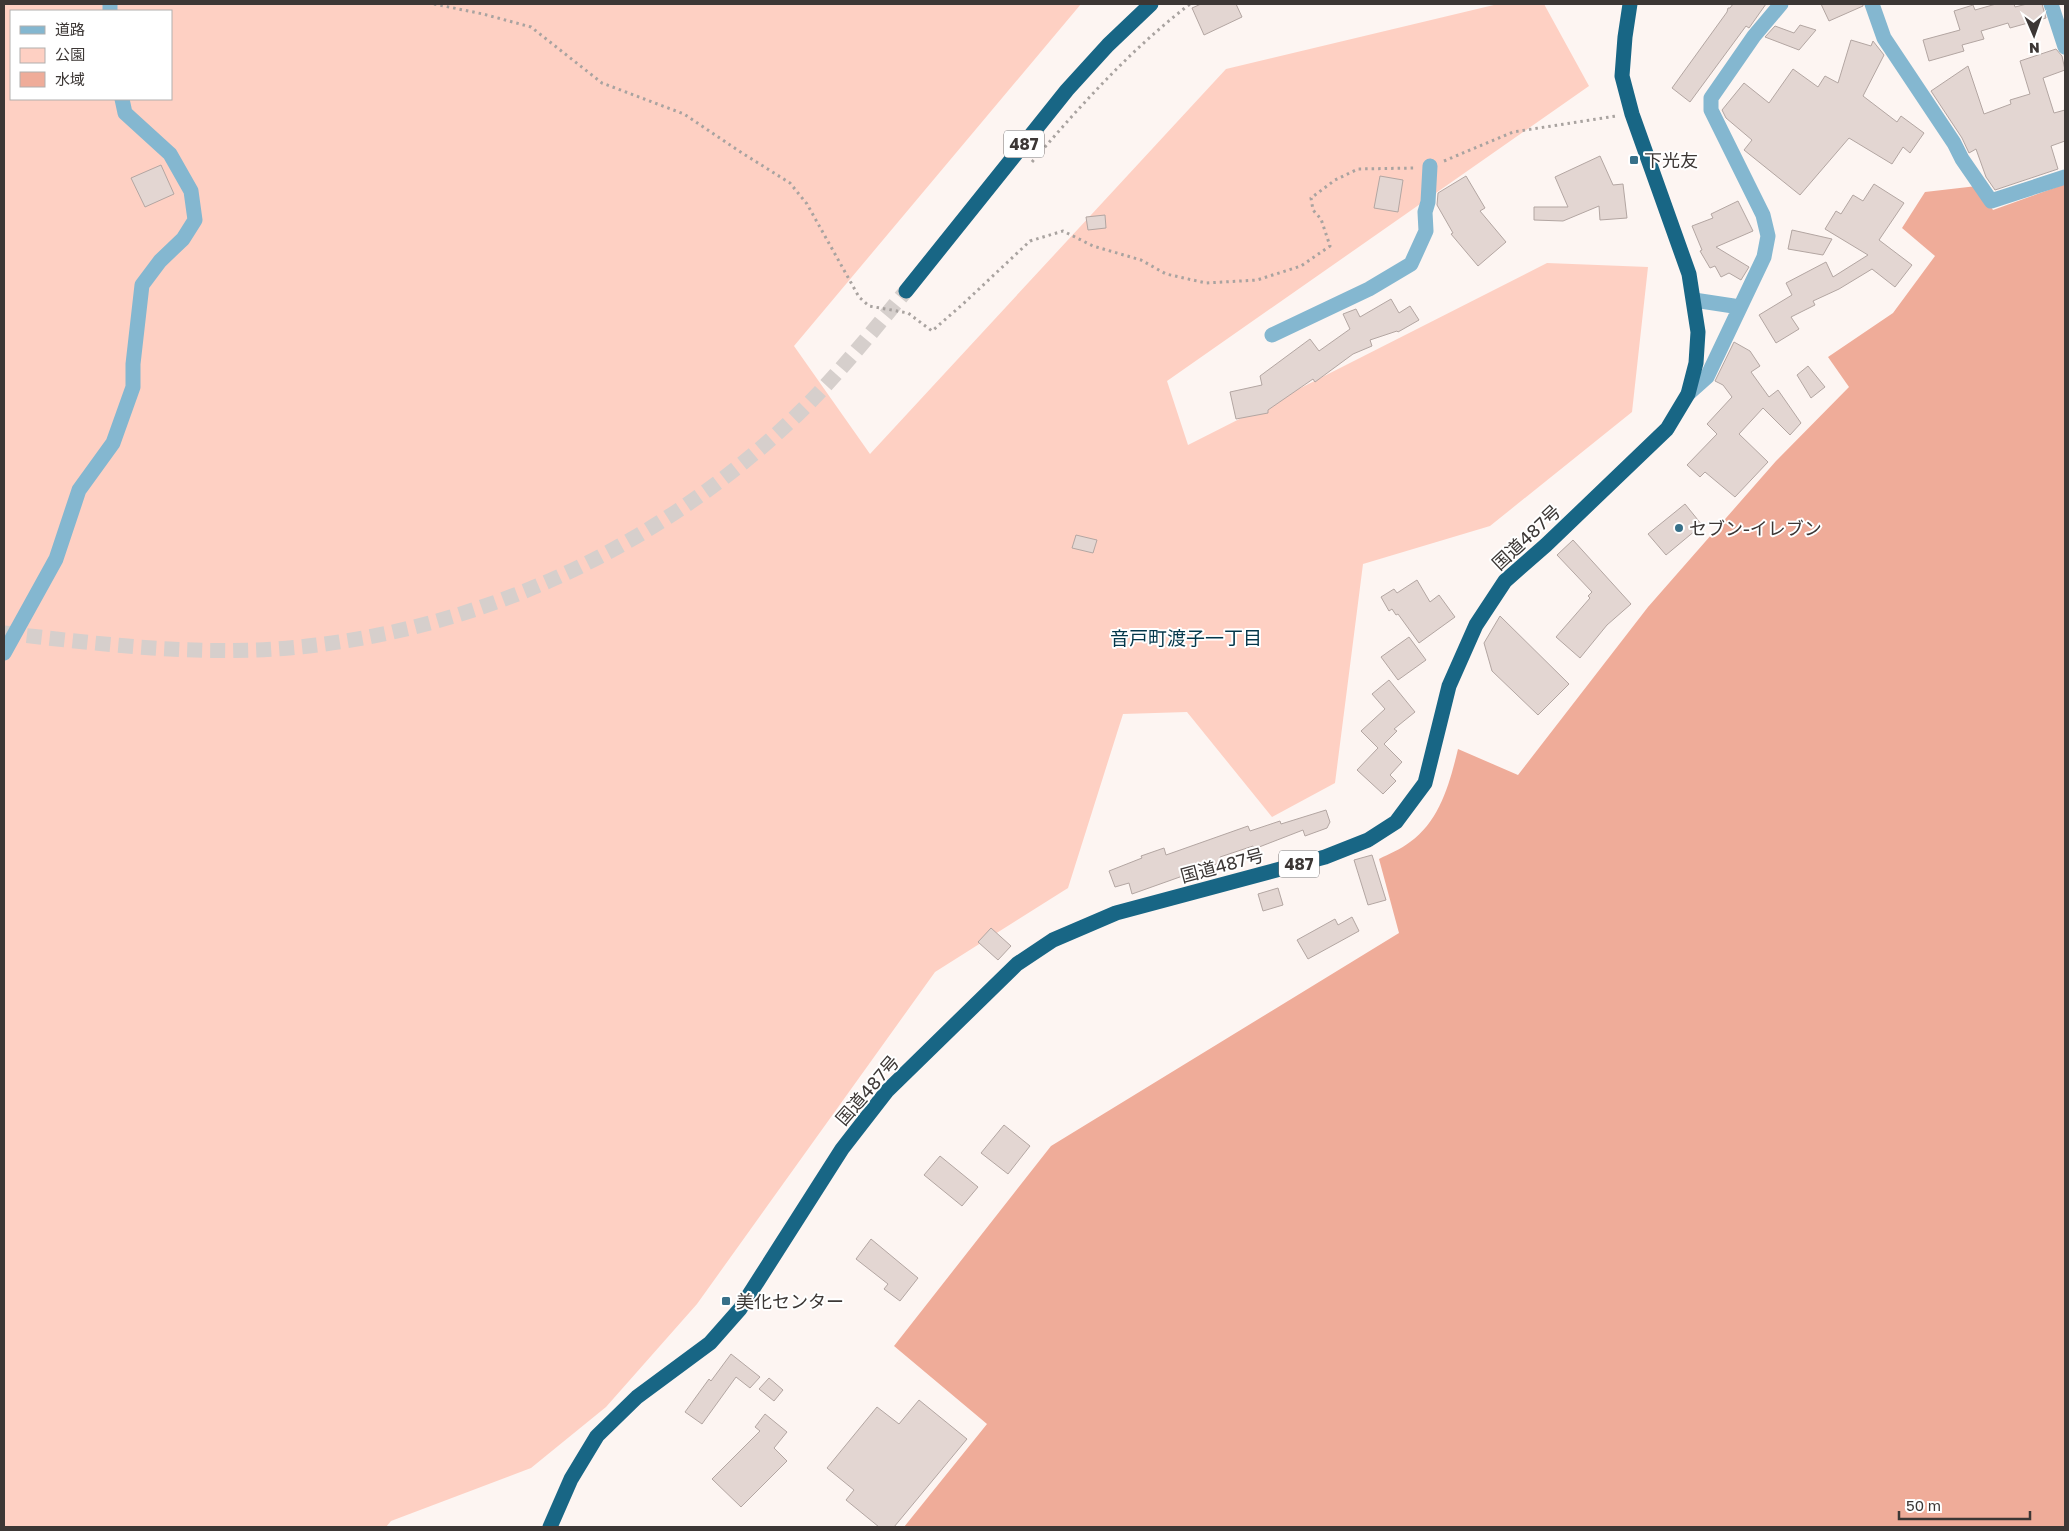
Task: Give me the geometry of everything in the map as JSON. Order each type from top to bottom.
[{"type":"highway","name":"487","points":[[906,291],[1067,90],[1108,45],[1151,4]]},
{"type":"highway","name":"国道487号","points":[[550,1527],[571,1479],[597,1436],[637,1396],[710,1343],[740,1309],[842,1149],[887,1091],[1017,964],[1053,940],[1116,913],[1325,856],[1368,840],[1396,822],[1425,782],[1449,686],[1476,625],[1505,581],[1546,545],[1667,430],[1688,394],[1696,363],[1698,332],[1694,300],[1689,274],[1632,114],[1622,76],[1630,4]]},
{"type":"street","points":[[1688,394],[1707,377],[1764,257],[1768,236],[1763,215],[1711,110],[1711,98],[1754,36],[1781,4]]},
{"type":"street","points":[[1872,4],[1884,38],[1991,201],[2065,178]]},
{"type":"street","points":[[2051,4],[2065,47]]},
{"type":"street","points":[[4,653],[56,559],[79,490],[113,443],[133,387],[133,364],[142,285],[160,261],[183,239],[195,220],[190,191],[170,154],[125,113],[122,100]]},
{"type":"street","points":[[1272,335],[1368,289],[1411,264],[1426,231],[1425,212],[1428,202],[1430,166]]},
{"type":"street","points":[[1694,300],[1740,306]]},
{"type":"path","points":[[434,4],[483,14],[531,27],[602,83],[684,114],[739,152],[790,183],[807,204],[859,297],[869,306],[908,312],[932,331],[1030,241],[1063,231],[1093,246],[1141,260],[1166,274],[1206,283],[1256,280],[1301,266],[1330,246],[1321,219],[1313,210],[1311,198],[1335,180],[1358,169],[1430,166],[1512,132],[1632,114]]},
{"type":"path","points":[[1031,164],[1088,98],[1124,60],[1190,4]]},
{"type":"green space","points":[[4,4],[1081,4],[794,346],[870,454],[1226,69],[1498,4],[1544,4],[1589,86],[1167,381],[1188,445],[1547,263],[1648,267],[1632,412],[1490,526],[1363,564],[1335,783],[1272,817],[1187,712],[1123,714],[1068,888],[935,972],[697,1304],[606,1407],[531,1468],[391,1521],[386,1527],[4,1527]]},
{"type":"water","points":[[2065,184],[2065,1527],[904,1527],[987,1424],[894,1346],[1051,1146],[1399,933],[1379,859],[1406,845],[1429,823],[1442,800],[1458,749],[1518,775],[1648,607],[1776,461],[1849,387],[1828,357],[1893,313],[1935,256],[1902,228],[1925,192],[1977,186],[1993,210]]},
{"type":"building","points":[[1201,4],[1236,4],[1242,17],[1204,35],[1192,8]]},
{"type":"building","points":[[1733,4],[1766,4],[1749,28],[1746,26],[1690,102],[1672,88],[1728,8]]},
{"type":"building","points":[[1821,4],[1863,4],[1863,6],[1829,21]]},
{"type":"building","points":[[1996,4],[2014,4],[2015,7],[2027,4],[2042,4],[2046,18],[2010,28],[2008,23],[1981,31],[1984,39],[1962,45],[1964,51],[1929,61],[1923,40],[1960,30],[1954,11],[1973,5],[1975,10]]},
{"type":"building","points":[[1800,25],[1816,30],[1799,50],[1765,37],[1775,26],[1794,33]]},
{"type":"building","points":[[1851,40],[1871,46],[1873,41],[1884,55],[1863,96],[1897,122],[1901,116],[1924,133],[1910,153],[1903,147],[1892,164],[1849,138],[1800,195],[1744,150],[1752,140],[1726,118],[1722,110],[1744,83],[1769,103],[1793,69],[1818,87],[1825,76],[1838,83]]},
{"type":"building","points":[[2056,49],[2062,56],[2065,70],[2043,78],[2054,113],[2065,110],[2065,141],[2051,146],[2058,169],[1995,190],[1986,177],[1976,149],[1969,153],[1962,138],[1931,91],[1968,66],[1984,114],[2011,104],[2010,100],[2030,94],[2020,61]]},
{"type":"building","points":[[1600,156],[1613,185],[1623,184],[1627,218],[1600,220],[1599,206],[1563,221],[1534,220],[1534,207],[1568,207],[1555,177]]},
{"type":"building","points":[[161,165],[174,194],[145,207],[131,178]]},
{"type":"building","points":[[1380,176],[1403,180],[1398,212],[1374,208]]},
{"type":"building","points":[[1466,176],[1485,208],[1480,211],[1506,242],[1478,266],[1451,234],[1453,233],[1437,205],[1438,193]]},
{"type":"building","points":[[1874,184],[1904,203],[1879,240],[1912,265],[1895,287],[1872,269],[1839,289],[1813,301],[1815,305],[1791,317],[1799,329],[1776,343],[1759,315],[1792,295],[1786,283],[1826,262],[1833,277],[1868,255],[1825,229],[1836,211],[1841,214],[1853,195],[1863,201]]},
{"type":"building","points":[[1738,201],[1753,231],[1716,247],[1749,267],[1741,280],[1729,273],[1721,277],[1715,266],[1710,268],[1700,251],[1702,250],[1692,226],[1713,218],[1711,214]]},
{"type":"building","points":[[1105,215],[1106,228],[1088,230],[1086,217]]},
{"type":"building","points":[[1792,230],[1832,239],[1823,255],[1788,249]]},
{"type":"building","points":[[1391,299],[1399,313],[1410,306],[1419,320],[1398,332],[1370,340],[1372,346],[1353,354],[1315,382],[1313,379],[1268,410],[1268,413],[1236,419],[1230,392],[1262,385],[1260,376],[1310,339],[1319,351],[1350,329],[1343,314],[1356,309],[1360,317]]},
{"type":"building","points":[[1734,342],[1750,351],[1760,366],[1751,372],[1769,397],[1778,390],[1801,423],[1790,435],[1763,408],[1739,434],[1768,462],[1735,497],[1705,472],[1700,477],[1687,465],[1717,434],[1707,424],[1732,397],[1723,385],[1715,381]]},
{"type":"building","points":[[1808,366],[1825,387],[1811,398],[1797,375]]},
{"type":"building","points":[[1685,504],[1702,525],[1666,555],[1648,534]]},
{"type":"building","points":[[1076,535],[1097,540],[1093,553],[1072,548]]},
{"type":"building","points":[[1573,540],[1631,604],[1607,625],[1580,658],[1556,637],[1590,598],[1588,596],[1592,592],[1557,555]]},
{"type":"building","points":[[1417,580],[1430,602],[1439,595],[1455,617],[1419,643],[1398,614],[1396,615],[1392,609],[1389,611],[1381,597],[1394,589],[1397,593]]},
{"type":"building","points":[[1500,616],[1569,684],[1538,715],[1492,671],[1484,643]]},
{"type":"building","points":[[1409,637],[1426,660],[1398,680],[1381,657]]},
{"type":"building","points":[[1389,680],[1415,712],[1394,729],[1397,731],[1384,744],[1402,762],[1390,775],[1396,781],[1383,794],[1357,770],[1378,748],[1361,731],[1385,709],[1372,694]]},
{"type":"building","points":[[1326,810],[1330,822],[1327,828],[1305,836],[1303,830],[1254,849],[1253,846],[1220,857],[1222,862],[1132,894],[1129,883],[1115,887],[1109,871],[1164,848],[1166,855],[1248,826],[1250,831],[1280,821],[1281,824]]},
{"type":"building","points":[[1372,855],[1386,900],[1368,905],[1354,860]]},
{"type":"building","points":[[1278,888],[1283,905],[1263,911],[1258,894]]},
{"type":"building","points":[[1352,917],[1359,931],[1308,959],[1297,940],[1335,919],[1338,925]]},
{"type":"building","points":[[991,928],[1011,946],[998,960],[978,942]]},
{"type":"building","points":[[1004,1125],[1030,1146],[1008,1174],[981,1153]]},
{"type":"building","points":[[940,1156],[978,1187],[962,1206],[924,1175]]},
{"type":"building","points":[[871,1239],[918,1278],[900,1301],[884,1289],[888,1284],[856,1259]]},
{"type":"building","points":[[731,1354],[760,1377],[750,1388],[736,1377],[702,1424],[685,1412],[709,1379],[711,1381]]},
{"type":"building","points":[[769,1378],[783,1390],[774,1401],[759,1389]]},
{"type":"building","points":[[919,1400],[967,1439],[894,1527],[879,1527],[846,1500],[854,1490],[827,1468],[877,1407],[899,1424]]},
{"type":"building","points":[[765,1414],[787,1432],[774,1448],[787,1461],[741,1507],[712,1479],[760,1431],[755,1427]]},
{"type":"tunnel","points":[[4,633],[139,647],[207,650],[275,649],[347,641],[419,626],[489,605],[557,577],[623,544],[685,506],[744,462],[812,400],[854,354],[906,291]]},
{"type":"place","name":"下光友","points":[[1634,160]]},
{"type":"place","name":"セブン-イレブン","points":[[1679,528]]},
{"type":"place","name":"美化センター","points":[[726,1301]]},
{"type":"district","name":"音戸町渡子一丁目","points":[[1186,637]]}]
